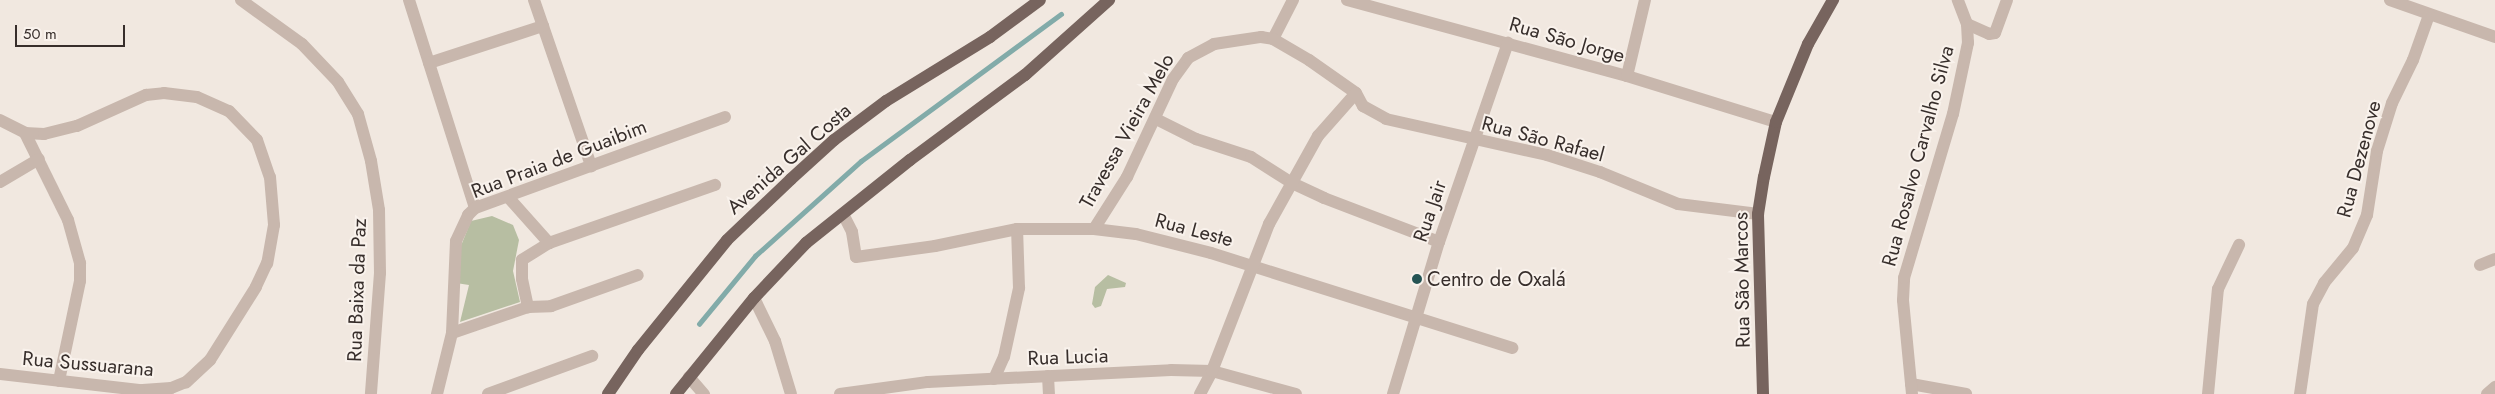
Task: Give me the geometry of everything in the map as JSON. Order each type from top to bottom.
[{"type":"main road","name":"Avenida Gal Costa","points":[[608,394],[638,350],[727,240],[791,179],[834,140],[886,101],[965,53],[1040,0]]},
{"type":"main road","points":[[676,394],[754,298],[806,243],[910,160],[1025,75],[1109,0]]},
{"type":"main road","name":"Rua São Marcos","points":[[1763,394],[1758,214],[1776,122],[1808,44],[1833,0]]},
{"type":"street","name":"Rua Baixa da Paz","points":[[241,0],[302,44],[338,82],[358,114],[371,161],[379,210],[380,273],[372,394]]},
{"type":"street","points":[[409,0],[476,208]]},
{"type":"street","points":[[534,0],[591,166]]},
{"type":"street","points":[[1200,394],[1212,370],[1269,224],[1318,136],[1356,93],[1309,60],[1273,39],[1293,0]]},
{"type":"street","name":"Rua São Jorge","points":[[1347,0],[1508,42],[1776,122]]},
{"type":"street","points":[[1627,76],[1645,0]]},
{"type":"street","name":"Rua Rosalvo Carvalho Silva","points":[[1958,0],[1967,24],[1968,43],[1953,114],[1904,278],[1903,300],[1912,389],[1966,394]]},
{"type":"street","points":[[1967,24],[1989,34],[1995,33],[2007,0]]},
{"type":"street","points":[[2390,0],[2428,15],[2495,37]]},
{"type":"street","name":"Rua Dezenove","points":[[2300,394],[2313,304],[2324,283],[2352,248],[2366,215],[2377,151],[2392,104],[2413,60],[2428,15]]},
{"type":"street","points":[[429,63],[542,26]]},
{"type":"street","name":"Travessa Vieira Melo","points":[[1094,229],[1127,177],[1156,119],[1173,79],[1188,58],[1198,50],[1241,39],[1273,39]]},
{"type":"street","name":"Rua Jair","points":[[1393,394],[1439,242],[1476,140],[1508,42]]},
{"type":"street","name":"Rua Sussuarana","points":[[0,374],[155,390],[186,382],[198,374],[239,315],[267,263],[274,225],[270,177],[257,140],[245,124],[222,107],[181,93],[146,95],[61,131],[25,133]]},
{"type":"street","name":"Rua São Rafael","points":[[1356,93],[1363,106],[1386,119],[1565,161],[1678,204],[1758,214]]},
{"type":"street","name":"Rua Praia de Guaibim","points":[[439,393],[452,333],[456,241],[462,222],[476,208],[725,117]]},
{"type":"street","points":[[1156,119],[1196,140],[1251,157],[1292,183],[1439,242]]},
{"type":"street","points":[[0,120],[25,133],[68,220],[80,263],[80,280],[59,381]]},
{"type":"street","points":[[0,182],[39,159]]},
{"type":"street","points":[[528,307],[522,279],[522,260],[549,244],[715,185]]},
{"type":"street","points":[[508,197],[549,244]]},
{"type":"street","name":"Rua Leste","points":[[843,214],[852,232],[856,256],[935,246],[1017,229],[1094,229],[1173,242],[1512,348]]},
{"type":"street","points":[[994,379],[1004,357],[1019,288],[1017,229]]},
{"type":"street","points":[[2208,394],[2218,289],[2239,245]]},
{"type":"street","points":[[2480,266],[2495,259]]},
{"type":"street","points":[[452,333],[528,307],[551,306],[638,275]]},
{"type":"street","points":[[754,298],[775,341],[791,394]]},
{"type":"street","points":[[488,394],[592,356]]},
{"type":"street","name":"Rua Lucia","points":[[840,394],[903,384],[1212,370],[1296,394]]},
{"type":"street","points":[[689,376],[704,394]]},
{"type":"street","points":[[1048,376],[1049,394]]},
{"type":"street","points":[[2487,394],[2495,387]]},
{"type":"green space","points":[[492,216],[513,225],[519,240],[513,271],[520,302],[460,322],[469,285],[456,283],[458,253],[471,221]]},
{"type":"green space","points":[[1108,275],[1126,283],[1125,287],[1107,289],[1101,306],[1095,308],[1092,304],[1095,287]]},
{"type":"waterway","points":[[699,324],[755,256],[861,161],[1061,14]]},
{"type":"place","name":"Centro de Oxalá","points":[[1417,279]]}]
